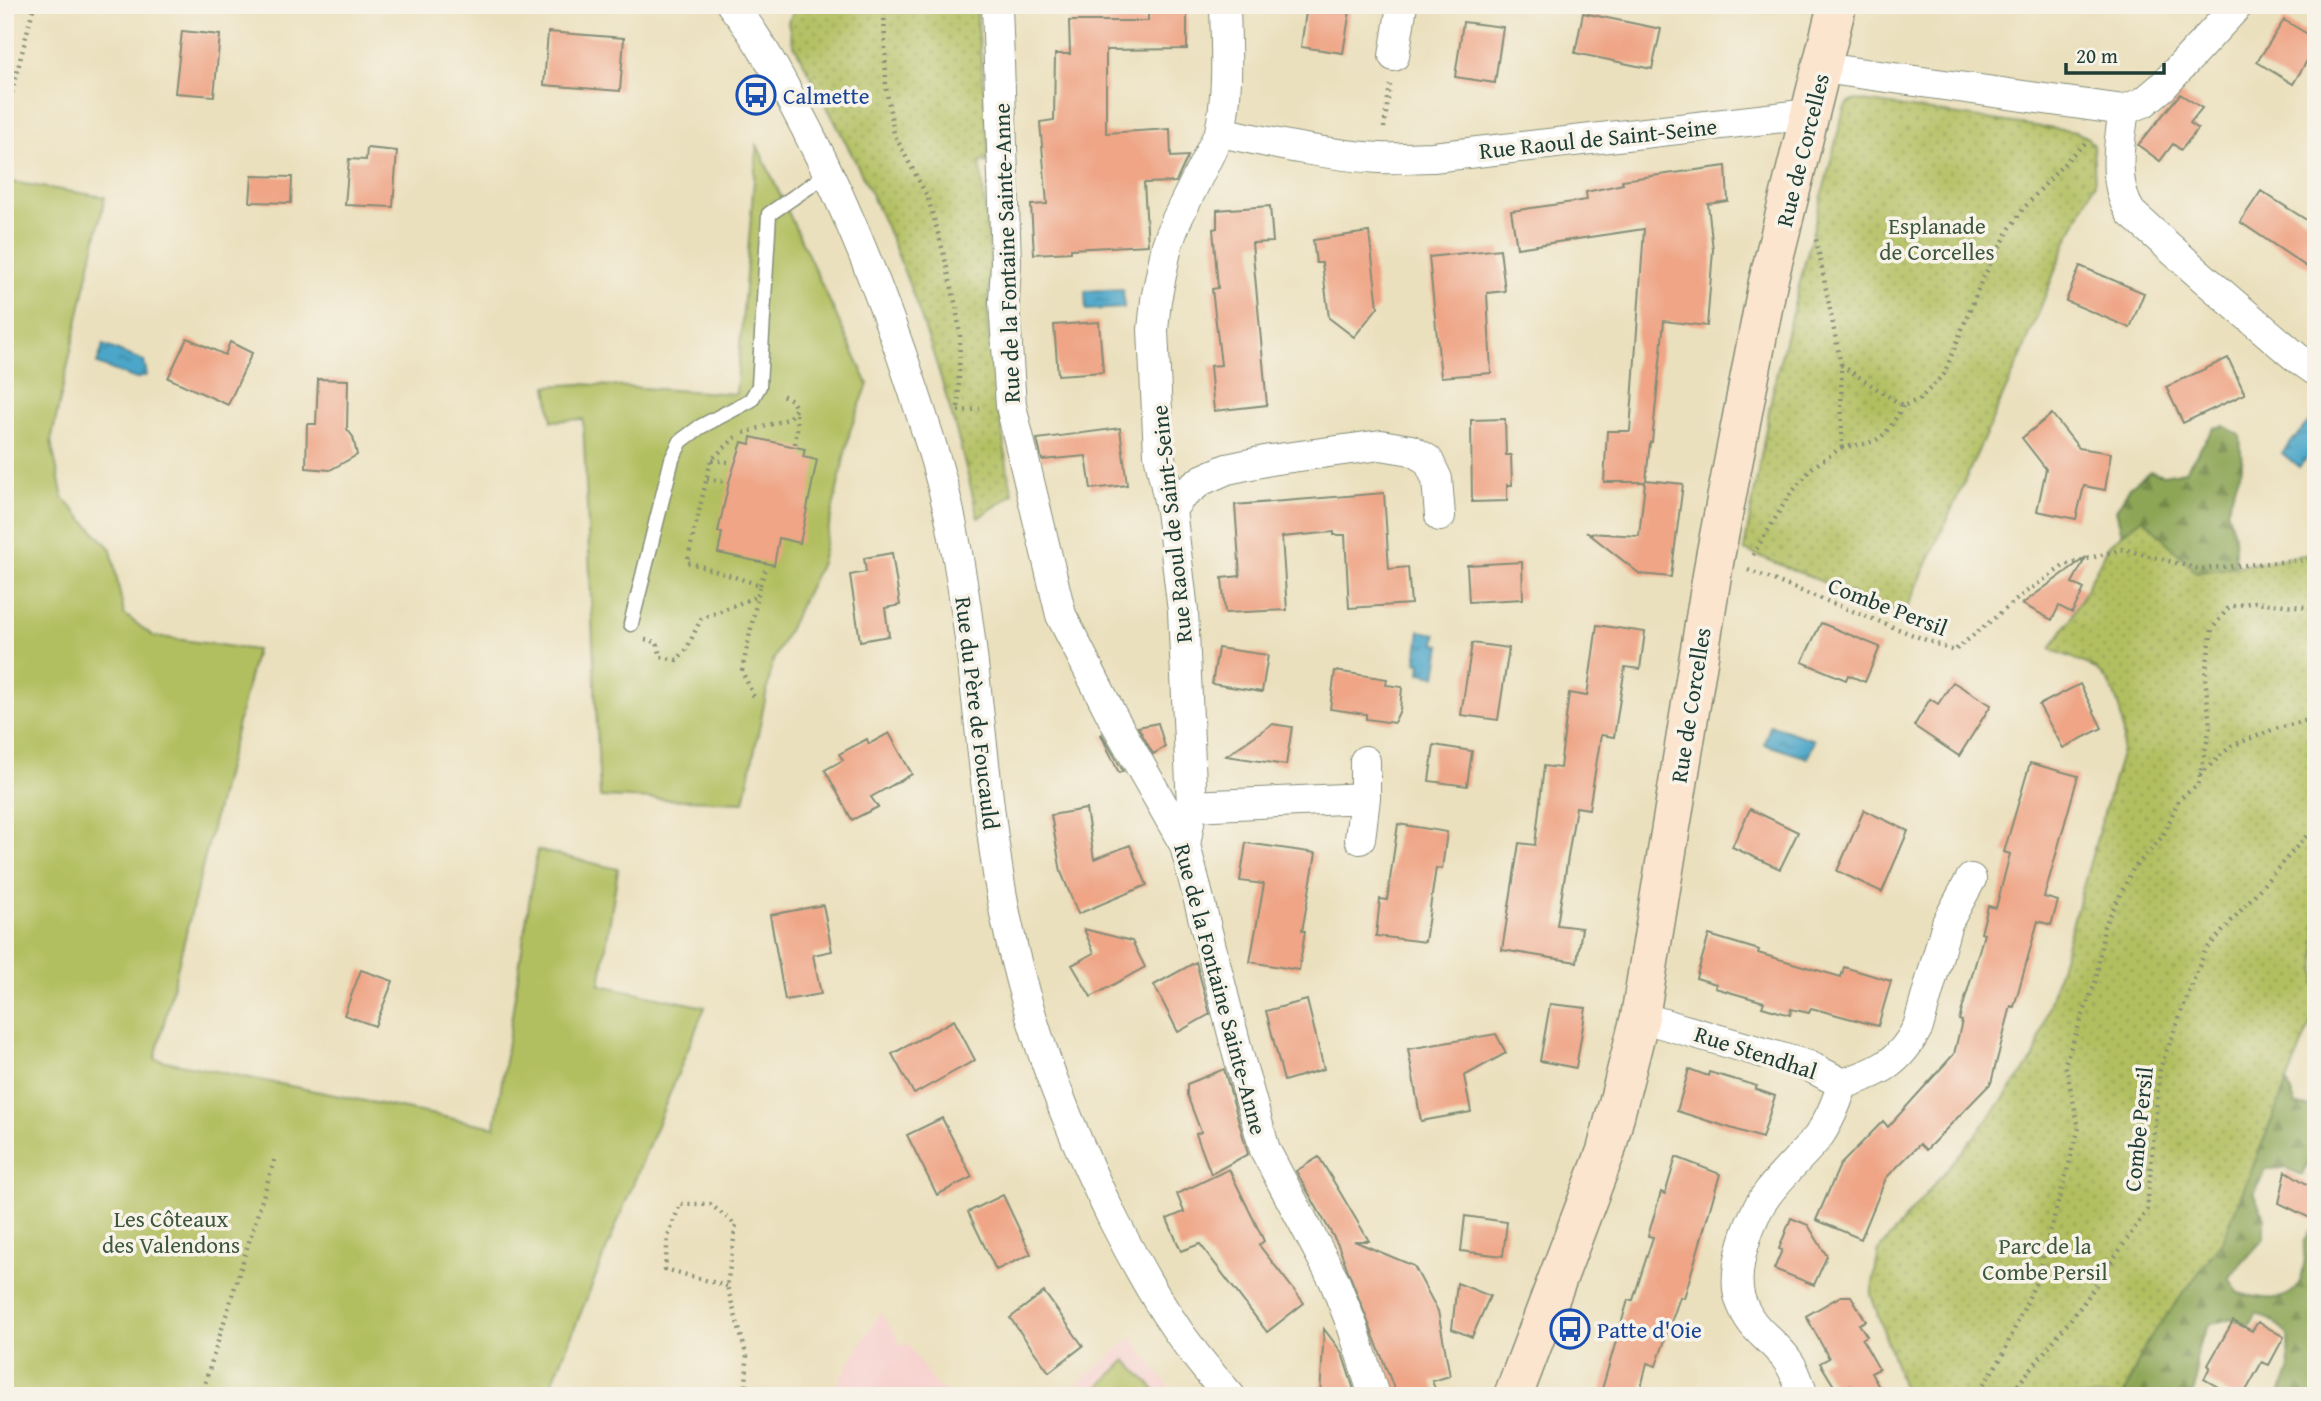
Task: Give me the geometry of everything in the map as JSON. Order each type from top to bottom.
[{"type":"main road","name":"Rue de Corcelles","points":[[1513,1396],[1606,1151],[1640,1017],[1727,561],[1768,282],[1837,5]]},
{"type":"street","name":"Rue de la Fontaine Sainte-Anne","points":[[997,5],[1006,262],[1004,302],[1011,406],[1061,615],[1112,716],[1185,845],[1265,1150],[1334,1280],[1353,1328],[1374,1396]]},
{"type":"street","name":"Rue Raoul de Saint-Seine","points":[[1185,845],[1192,806],[1183,611],[1171,510],[1159,454],[1153,330],[1167,245],[1220,132],[1227,85],[1225,5]]},
{"type":"street","points":[[1394,56],[1402,5]]},
{"type":"street","points":[[1822,68],[2124,110],[2144,103],[2162,87],[2238,5]]},
{"type":"street","name":"Rue du Père de Foucauld","points":[[744,9],[841,196],[892,324],[939,469],[954,536],[972,650],[999,883],[1019,974],[1062,1107],[1091,1175],[1154,1297],[1176,1332],[1230,1396]]},
{"type":"street","points":[[2124,110],[2119,138],[2119,181],[2123,202],[2131,214],[2216,290],[2316,371]]},
{"type":"street","name":"Rue Raoul de Saint-Seine","points":[[1220,132],[1286,146],[1380,158],[1433,157],[1810,114]]},
{"type":"street","points":[[1171,510],[1191,488],[1227,469],[1270,460],[1381,445],[1411,450],[1428,460],[1437,479],[1440,516]]},
{"type":"street","points":[[1360,839],[1365,798],[1365,761]]},
{"type":"street","points":[[1192,806],[1365,798]]},
{"type":"street","points":[[1843,1084],[1877,1072],[1900,1056],[1910,1042],[1918,1027],[1947,923],[1971,879]]},
{"type":"street","name":"Rue Stendhal","points":[[1640,1017],[1809,1066],[1843,1084],[1831,1116],[1817,1137],[1766,1194],[1741,1252],[1737,1279],[1739,1294],[1751,1322],[1789,1362],[1803,1396]]},
{"type":"lane","points":[[631,624],[672,459],[681,441],[700,427],[751,400],[759,386],[769,214],[829,173]]},
{"type":"path","points":[[5,120],[34,5]]},
{"type":"path","points":[[884,5],[884,68],[894,134],[928,198],[956,306],[960,336],[958,411]]},
{"type":"path","points":[[1380,158],[1394,56]]},
{"type":"path","points":[[1727,561],[1754,554],[1788,497],[1813,467],[1842,447],[1869,444],[1887,433],[1903,406],[1920,398],[1944,374],[1981,282],[1998,248],[2023,209],[2070,156],[2124,110]]},
{"type":"path","points":[[1814,227],[1841,365],[1842,447]]},
{"type":"path","points":[[1841,365],[1903,406]]},
{"type":"path","points":[[759,386],[792,401],[796,409],[797,429],[794,444]]},
{"type":"path","points":[[760,585],[687,562],[711,460],[738,435],[788,418],[796,409]]},
{"type":"path","points":[[711,460],[728,462]]},
{"type":"path","points":[[707,479],[724,482]]},
{"type":"path","name":"Combe Persil","points":[[1727,561],[1954,650],[2026,592],[2065,565],[2123,549],[2199,569],[2316,559]]},
{"type":"path","points":[[755,699],[742,671],[766,568]]},
{"type":"path","points":[[631,624],[633,637],[657,642],[661,657],[677,660],[686,650],[701,620],[758,596]]},
{"type":"path","points":[[1976,1396],[2001,1358],[2036,1282],[2079,1128],[2066,1063],[2096,980],[2104,926],[2133,869],[2163,836],[2179,799],[2198,785],[2210,727],[2205,674],[2212,629],[2229,607],[2254,602],[2316,608]]},
{"type":"path","points":[[2199,776],[2231,746],[2275,729],[2316,718]]},
{"type":"path","name":"Combe Persil","points":[[2009,1396],[2083,1304],[2147,1210],[2160,1068],[2205,951],[2316,828]]},
{"type":"path","points":[[201,1396],[275,1158]]},
{"type":"path","points":[[727,1286],[665,1269],[668,1237],[680,1204],[710,1204],[736,1224],[727,1286],[747,1357],[746,1396]]},
{"type":"shaded area","points":[[880,1312],[902,1346],[907,1343],[934,1383],[951,1396],[830,1396]]},
{"type":"shaded area","points":[[1132,1337],[1176,1396],[1064,1396]]},
{"type":"green space","points":[[797,5],[976,5],[989,147],[987,162],[980,161],[990,256],[988,331],[1013,494],[978,518],[939,372],[898,255],[856,162],[792,41],[788,22]]},
{"type":"green space","name":"Esplanade de Corcelles","points":[[1856,100],[2076,132],[2087,137],[2093,145],[2095,183],[2069,236],[2022,354],[1904,615],[1744,550],[1774,384],[1844,109]]},
{"type":"green space","points":[[757,145],[868,384],[850,431],[821,563],[773,661],[744,802],[600,797],[583,419],[552,421],[547,386],[580,384],[736,394]]},
{"type":"green space","name":"Les Côteaux des Valendons","points":[[5,181],[105,197],[51,441],[63,498],[111,549],[124,614],[153,636],[256,650],[155,1059],[495,1127],[537,850],[618,869],[600,985],[705,1007],[547,1396],[5,1396]]},
{"type":"green space","points":[[2224,426],[2240,435],[2242,467],[2227,510],[2235,538],[2235,567],[2197,573],[2143,518],[2122,534],[2116,510],[2130,487],[2150,471],[2164,475],[2185,471],[2214,428]]},
{"type":"green space","name":"Parc de la Combe Persil","points":[[2143,518],[2197,573],[2316,553],[2316,1010],[2223,1240],[2146,1343],[2123,1396],[1906,1396],[1871,1295],[1879,1250],[1979,1131],[2034,1058],[2123,744],[2119,708],[2110,685],[2095,669],[2050,649],[2070,620],[2109,545]]},
{"type":"green space","points":[[2287,1083],[2296,1105],[2316,1108],[2316,1148],[2302,1175],[2286,1168],[2266,1169],[2254,1193],[2264,1218],[2264,1238],[2229,1278],[2238,1293],[2260,1298],[2289,1294],[2301,1278],[2305,1240],[2311,1230],[2316,1229],[2316,1396],[2279,1396],[2289,1372],[2288,1335],[2257,1313],[2249,1327],[2231,1318],[2209,1325],[2198,1348],[2196,1383],[2191,1396],[2124,1396],[2146,1343],[2223,1240]]},
{"type":"green space","points":[[1126,1360],[1161,1396],[1089,1396]]},
{"type":"water","points":[[1123,289],[1124,308],[1086,310],[1085,291]]},
{"type":"water","points":[[103,345],[144,361],[147,375],[136,379],[97,364]]},
{"type":"water","points":[[2311,419],[2316,423],[2316,447],[2299,467],[2282,453]]},
{"type":"water","points":[[1420,631],[1436,634],[1435,644],[1441,645],[1436,676],[1420,673],[1421,663],[1416,662]]},
{"type":"water","points":[[1770,725],[1814,740],[1808,758],[1764,744]]},
{"type":"building","points":[[1148,5],[1187,5],[1187,49],[1106,50],[1106,133],[1170,129],[1171,157],[1188,156],[1176,182],[1144,183],[1148,245],[1034,254],[1031,205],[1047,204],[1040,122],[1054,120],[1055,54],[1070,54],[1069,21],[1148,21]]},
{"type":"building","points":[[1307,5],[1351,5],[1343,53],[1301,47]]},
{"type":"building","points":[[1583,13],[1661,29],[1652,69],[1575,53]]},
{"type":"building","points":[[2284,20],[2316,39],[2316,46],[2293,84],[2257,62]]},
{"type":"building","points":[[1463,22],[1503,27],[1495,83],[1455,77]]},
{"type":"building","points":[[182,31],[220,35],[214,96],[175,93]]},
{"type":"building","points":[[548,32],[624,38],[620,91],[544,85]]},
{"type":"building","points":[[2180,94],[2202,108],[2190,123],[2198,129],[2181,150],[2173,144],[2160,161],[2138,145]]},
{"type":"building","points":[[367,148],[397,151],[393,207],[345,205],[349,159],[366,160]]},
{"type":"building","points":[[1726,166],[1728,201],[1708,204],[1713,250],[1707,326],[1664,321],[1646,480],[1683,484],[1671,577],[1640,574],[1588,533],[1639,536],[1645,482],[1604,482],[1607,431],[1630,431],[1644,229],[1517,248],[1511,211],[1587,200],[1586,192],[1623,184],[1622,180]]},
{"type":"building","points":[[252,176],[292,177],[291,203],[250,202]]},
{"type":"building","points":[[2261,191],[2316,226],[2316,273],[2240,222]]},
{"type":"building","points":[[1270,206],[1273,242],[1252,243],[1267,405],[1214,411],[1210,366],[1221,365],[1212,289],[1218,288],[1213,229],[1217,228],[1217,210]]},
{"type":"building","points":[[1369,232],[1378,307],[1354,337],[1329,318],[1322,263],[1316,263],[1313,240]]},
{"type":"building","points":[[1500,249],[1505,291],[1487,293],[1491,373],[1441,377],[1429,257]]},
{"type":"building","points":[[2080,266],[2144,293],[2130,328],[2066,301]]},
{"type":"building","points":[[1099,322],[1103,372],[1058,375],[1054,325]]},
{"type":"building","points":[[187,338],[225,355],[230,342],[252,353],[228,405],[168,378]]},
{"type":"building","points":[[2228,358],[2245,394],[2183,423],[2166,387]]},
{"type":"building","points":[[318,379],[348,380],[347,429],[353,437],[357,455],[330,470],[306,468],[307,424],[316,424]]},
{"type":"building","points":[[2052,414],[2079,448],[2111,453],[2105,490],[2084,486],[2076,519],[2037,511],[2046,469],[2022,438]]},
{"type":"building","points":[[1505,419],[1506,455],[1511,455],[1512,485],[1507,485],[1507,501],[1472,502],[1471,420]]},
{"type":"building","points":[[1120,428],[1127,485],[1091,489],[1086,456],[1042,460],[1037,439]]},
{"type":"building","points":[[751,437],[805,449],[803,457],[817,460],[800,543],[779,538],[774,565],[718,553],[722,533],[718,532],[729,482],[742,442],[750,444]]},
{"type":"building","points":[[1384,493],[1389,569],[1408,567],[1411,604],[1349,608],[1345,535],[1334,535],[1334,532],[1282,537],[1287,610],[1225,613],[1222,578],[1240,576],[1235,505]]},
{"type":"building","points":[[892,553],[900,605],[885,608],[889,636],[860,641],[850,575],[866,572],[864,558]]},
{"type":"building","points":[[2086,557],[2072,583],[2084,589],[2072,613],[2059,606],[2052,620],[2022,604]]},
{"type":"building","points":[[1522,562],[1523,599],[1469,602],[1467,565]]},
{"type":"building","points":[[1821,623],[1880,647],[1865,682],[1848,675],[1846,680],[1802,662]]},
{"type":"building","points":[[1597,625],[1645,632],[1640,669],[1625,667],[1614,737],[1601,735],[1589,809],[1576,807],[1557,925],[1582,928],[1577,962],[1502,950],[1519,843],[1535,845],[1544,766],[1560,768],[1569,693],[1587,696]]},
{"type":"building","points":[[1472,643],[1509,648],[1498,720],[1461,715]]},
{"type":"building","points":[[1218,648],[1268,655],[1262,692],[1212,684]]},
{"type":"building","points":[[1335,671],[1387,679],[1386,685],[1402,687],[1400,710],[1394,723],[1366,719],[1366,714],[1330,709]]},
{"type":"building","points":[[1953,682],[1991,705],[1959,756],[1914,726],[1930,699],[1938,704]]},
{"type":"building","points":[[2080,684],[2102,728],[2063,748],[2039,705]]},
{"type":"building","points":[[1158,723],[1165,747],[1153,754],[1138,727]]},
{"type":"building","points":[[1272,724],[1292,727],[1286,765],[1226,756]]},
{"type":"building","points":[[889,733],[912,774],[871,797],[878,807],[852,820],[825,770],[843,760],[839,754],[867,739],[869,744]]},
{"type":"building","points":[[1101,735],[1123,771],[1119,773]]},
{"type":"building","points":[[1434,745],[1472,751],[1467,786],[1429,781]]},
{"type":"building","points":[[2030,763],[2078,776],[2044,897],[2058,901],[2051,925],[2038,921],[2014,1007],[2011,1006],[1991,1083],[1926,1150],[1920,1144],[1886,1178],[1861,1239],[1816,1220],[1840,1165],[1883,1121],[1888,1127],[1954,1054],[1962,1021],[1959,1020],[1984,934],[1981,933],[1988,906],[1996,908],[2010,854],[2004,852]]},
{"type":"building","points":[[1086,809],[1094,859],[1130,845],[1147,885],[1078,914],[1061,872],[1051,815]]},
{"type":"building","points":[[1750,809],[1798,832],[1780,869],[1732,847]]},
{"type":"building","points":[[1864,810],[1908,831],[1882,892],[1837,871]]},
{"type":"building","points":[[1398,824],[1447,832],[1442,869],[1436,868],[1425,942],[1376,936],[1380,899],[1387,900]]},
{"type":"building","points":[[1246,843],[1316,853],[1302,931],[1305,931],[1299,970],[1250,962],[1264,884],[1240,881]]},
{"type":"building","points":[[823,905],[832,951],[813,955],[821,994],[785,1000],[770,915]]},
{"type":"building","points":[[1084,929],[1132,941],[1145,967],[1091,997],[1072,965],[1094,953]]},
{"type":"building","points":[[1709,935],[1759,950],[1758,953],[1841,977],[1844,967],[1891,981],[1878,1026],[1811,1008],[1809,1013],[1791,1009],[1790,1015],[1762,1007],[1764,1002],[1715,988],[1716,984],[1696,978]]},
{"type":"building","points":[[1196,962],[1210,1014],[1178,1032],[1154,985]]},
{"type":"building","points":[[361,970],[393,981],[375,1026],[344,1015]]},
{"type":"building","points":[[1307,1000],[1324,1069],[1284,1081],[1266,1011]]},
{"type":"building","points":[[1550,1004],[1586,1008],[1576,1068],[1540,1061]]},
{"type":"building","points":[[954,1020],[975,1060],[914,1094],[892,1054]]},
{"type":"building","points":[[1496,1034],[1506,1053],[1464,1076],[1471,1112],[1421,1121],[1408,1049]]},
{"type":"building","points":[[1224,1069],[1248,1154],[1211,1174],[1196,1134],[1201,1132],[1187,1095],[1187,1084]]},
{"type":"building","points":[[1689,1069],[1708,1076],[1709,1072],[1757,1086],[1755,1089],[1775,1096],[1762,1138],[1677,1111]]},
{"type":"building","points":[[942,1118],[972,1177],[937,1195],[907,1135]]},
{"type":"building","points":[[1319,1157],[1369,1241],[1354,1241],[1414,1266],[1438,1311],[1450,1376],[1432,1381],[1438,1396],[1397,1396],[1338,1245],[1296,1171]]},
{"type":"building","points":[[1676,1157],[1720,1174],[1684,1298],[1680,1297],[1656,1366],[1647,1363],[1639,1396],[1600,1396],[1628,1300],[1633,1300],[1653,1237],[1648,1236],[1661,1192],[1665,1194]]},
{"type":"building","points":[[1229,1169],[1264,1241],[1259,1245],[1304,1303],[1267,1332],[1200,1244],[1181,1251],[1167,1219],[1184,1212],[1177,1194]]},
{"type":"building","points":[[2286,1171],[2316,1190],[2316,1221],[2279,1203]]},
{"type":"building","points":[[1003,1195],[1031,1254],[996,1270],[968,1212]]},
{"type":"building","points":[[1465,1216],[1507,1222],[1503,1256],[1461,1251]]},
{"type":"building","points":[[1791,1218],[1808,1225],[1827,1256],[1814,1285],[1774,1269]]},
{"type":"building","points":[[1457,1283],[1490,1296],[1472,1337],[1452,1329]]},
{"type":"building","points":[[1044,1292],[1083,1346],[1049,1372],[1010,1318]]},
{"type":"building","points":[[1841,1296],[1851,1296],[1866,1321],[1859,1324],[1867,1336],[1862,1339],[1879,1369],[1871,1373],[1884,1396],[1857,1396],[1851,1386],[1839,1394],[1820,1363],[1829,1358],[1806,1316]]},
{"type":"building","points":[[2233,1321],[2252,1331],[2258,1322],[2284,1337],[2269,1365],[2262,1362],[2243,1396],[2234,1396],[2204,1379],[2210,1367],[2208,1365]]},
{"type":"building","points":[[1324,1329],[1342,1353],[1356,1396],[1320,1396]]},
{"type":"place","name":"Calmette","points":[[756,95]]},
{"type":"place","name":"Patte d'Oie","points":[[1570,1329]]}]
